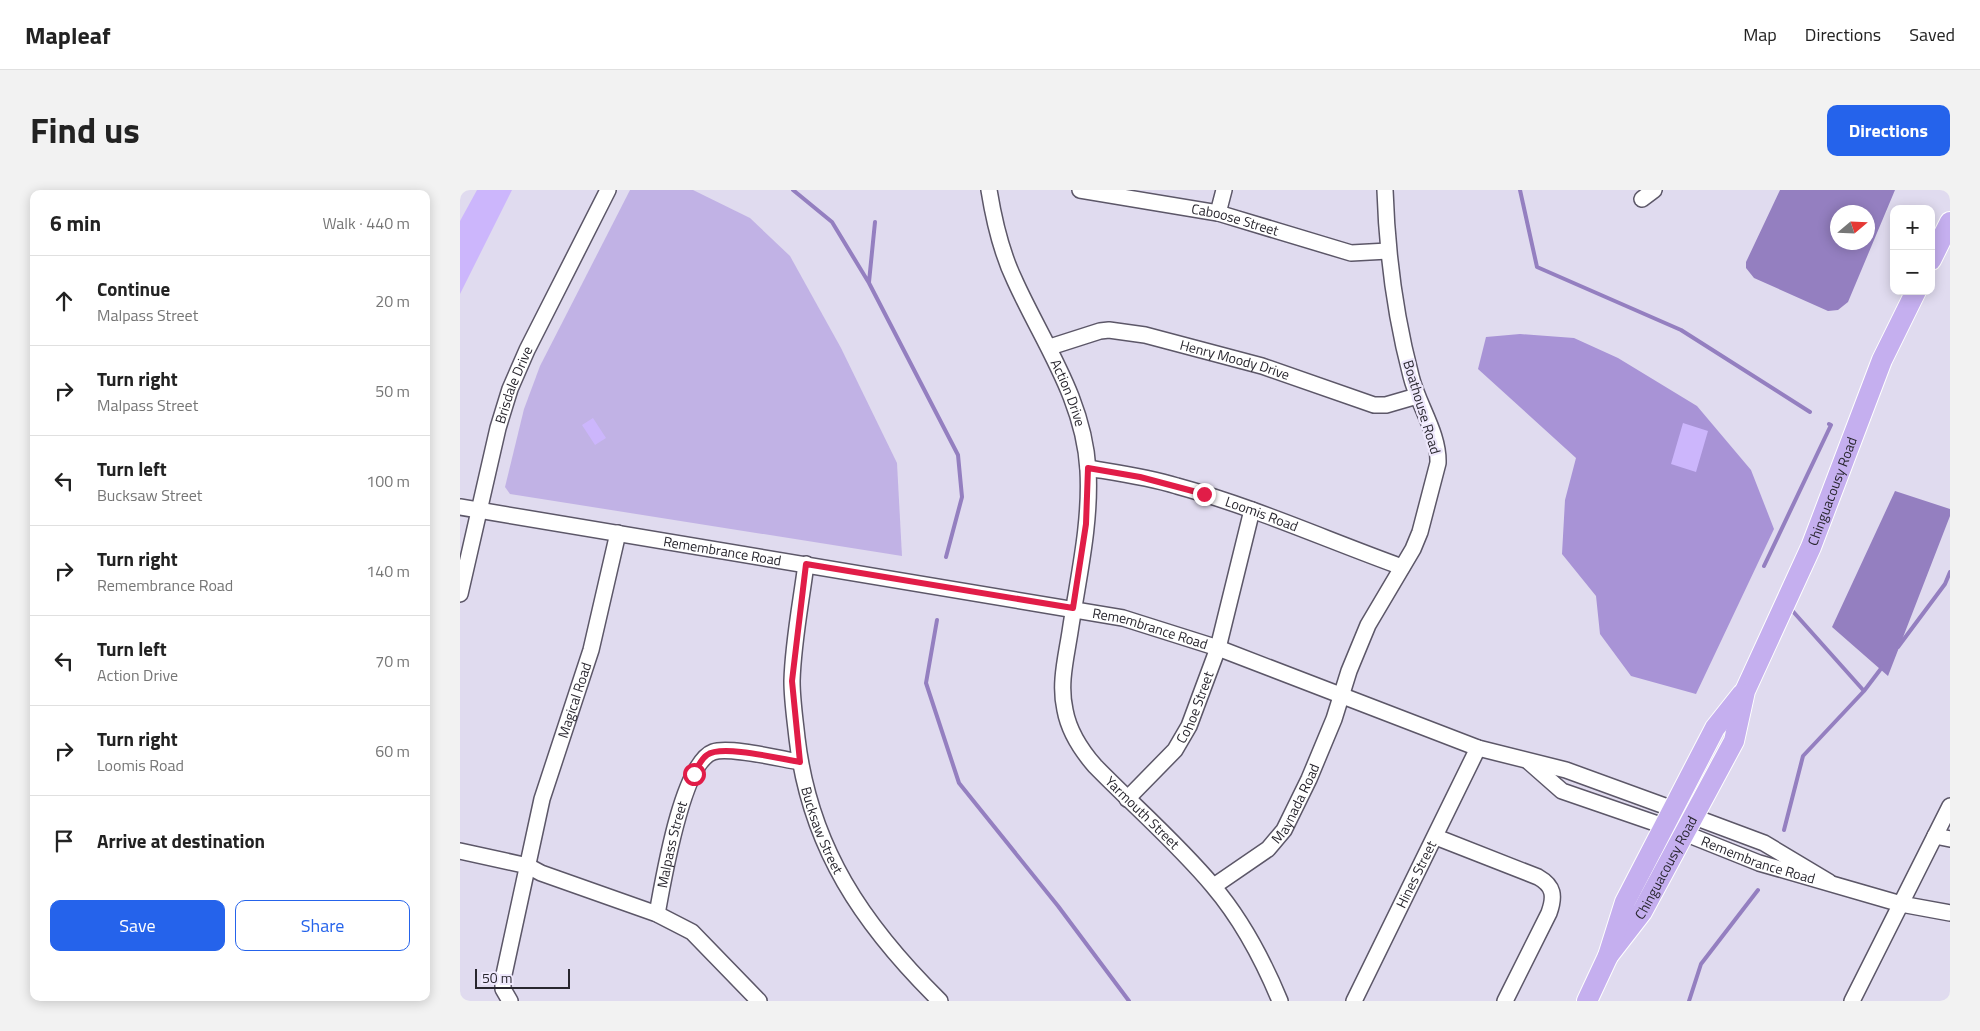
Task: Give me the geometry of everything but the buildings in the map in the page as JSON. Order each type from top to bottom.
[{"type":"main road","points":[[1935,252],[1950,222]]},
{"type":"main road","name":"Chinguacousy Road","points":[[1608,956],[1642,912],[1734,741],[1745,691],[1812,547],[1882,360],[1914,295]]},
{"type":"main road","name":"Chinguacousy Road","points":[[1587,1001],[1608,956],[1625,902],[1715,728],[1745,691]]},
{"type":"street","name":"Brisdale Drive","points":[[460,594],[510,389],[527,350],[608,190]]},
{"type":"street","name":"Action Drive","points":[[990,190],[997,232],[1006,260],[1050,347],[1074,403],[1088,468],[1086,524],[1073,608]]},
{"type":"street","name":"Caboose Street","points":[[1080,190],[1218,212],[1351,253],[1388,251]]},
{"type":"street","points":[[1218,212],[1224,190]]},
{"type":"street","name":"Boathouse Road","points":[[1341,695],[1368,625],[1420,532],[1438,463],[1439,452],[1417,396],[1399,324],[1388,251],[1385,190]]},
{"type":"street","name":"Henry Moody Drive","points":[[1050,347],[1100,331],[1121,331],[1227,356],[1374,405],[1386,405],[1417,396]]},
{"type":"street","name":"Loomis Road","points":[[1088,468],[1176,485],[1252,510],[1402,567]]},
{"type":"street","name":"Remembrance Road","points":[[460,507],[1073,608],[1123,618],[1218,648],[1478,748],[1566,770],[1673,809],[1689,825]]},
{"type":"street","name":"Cohoe Street","points":[[1128,799],[1175,750],[1182,739],[1218,648],[1252,510]]},
{"type":"street","name":"Magical Road","points":[[510,1001],[503,989],[503,979],[549,775],[591,650],[618,533]]},
{"type":"street","name":"Bucksaw Street","points":[[806,564],[792,681],[800,762],[814,818],[839,875],[860,908],[910,971],[940,1001]]},
{"type":"street","name":"Yarmouth Street","points":[[1073,608],[1062,690],[1069,727],[1085,754],[1214,886],[1256,947],[1280,1001]]},
{"type":"street","name":"Maynada Road","points":[[1214,886],[1268,849],[1284,830],[1309,779],[1341,695]]},
{"type":"street","name":"Hines Street","points":[[1354,1001],[1478,748]]},
{"type":"street","name":"Malpass Street","points":[[657,914],[680,809],[694,774],[707,755],[714,751],[728,751],[800,762]]},
{"type":"street","name":"Remembrance Road","points":[[1528,761],[1562,791],[1664,827],[1689,825],[1764,844],[1829,882],[1902,904],[1950,913]]},
{"type":"street","points":[[1852,1001],[1902,904],[1943,837],[1950,806]]},
{"type":"street","points":[[1436,836],[1538,877],[1547,882],[1552,890],[1553,900],[1549,913],[1506,1001]]},
{"type":"street","points":[[460,851],[528,866],[541,873],[657,914],[692,932],[759,1001]]},
{"type":"shaded area","points":[[630,190],[693,190],[750,218],[790,256],[841,348],[897,463],[902,556],[510,494],[505,487],[524,409],[540,366]]},
{"type":"shaded area","points":[[1780,190],[1895,190],[1875,238],[1875,205],[1830,205],[1830,250],[1870,250],[1848,302],[1838,310],[1828,311],[1754,278],[1746,268],[1746,262]]},
{"type":"shaded area","points":[[1520,334],[1574,338],[1618,358],[1697,406],[1751,470],[1774,529],[1696,694],[1631,676],[1600,634],[1596,596],[1562,554],[1565,500],[1576,458],[1478,369],[1486,337]]},
{"type":"shaded area","points":[[1895,491],[1950,509],[1950,516],[1888,676],[1832,627]]},
{"type":"waterway","points":[[793,190],[832,222],[869,283],[958,455],[962,497],[946,557]]},
{"type":"waterway","points":[[1520,190],[1537,267],[1681,330],[1810,412]]},
{"type":"waterway","points":[[869,282],[875,222]]},
{"type":"waterway","points":[[1764,566],[1831,425],[1829,424]]},
{"type":"waterway","points":[[1898,647],[1945,584],[1950,572]]},
{"type":"waterway","points":[[1789,607],[1864,691]]},
{"type":"waterway","points":[[937,620],[926,683],[959,783],[1058,906],[1129,1001]]},
{"type":"waterway","points":[[1784,830],[1803,756],[1864,691],[1883,666]]},
{"type":"waterway","points":[[1689,1001],[1701,964],[1758,890]]},
{"type":"route","points":[[694,774],[707,755],[714,751],[728,751],[800,762],[792,681],[806,564],[1073,608],[1088,508],[1088,468],[1176,485],[1204,494]]}]
